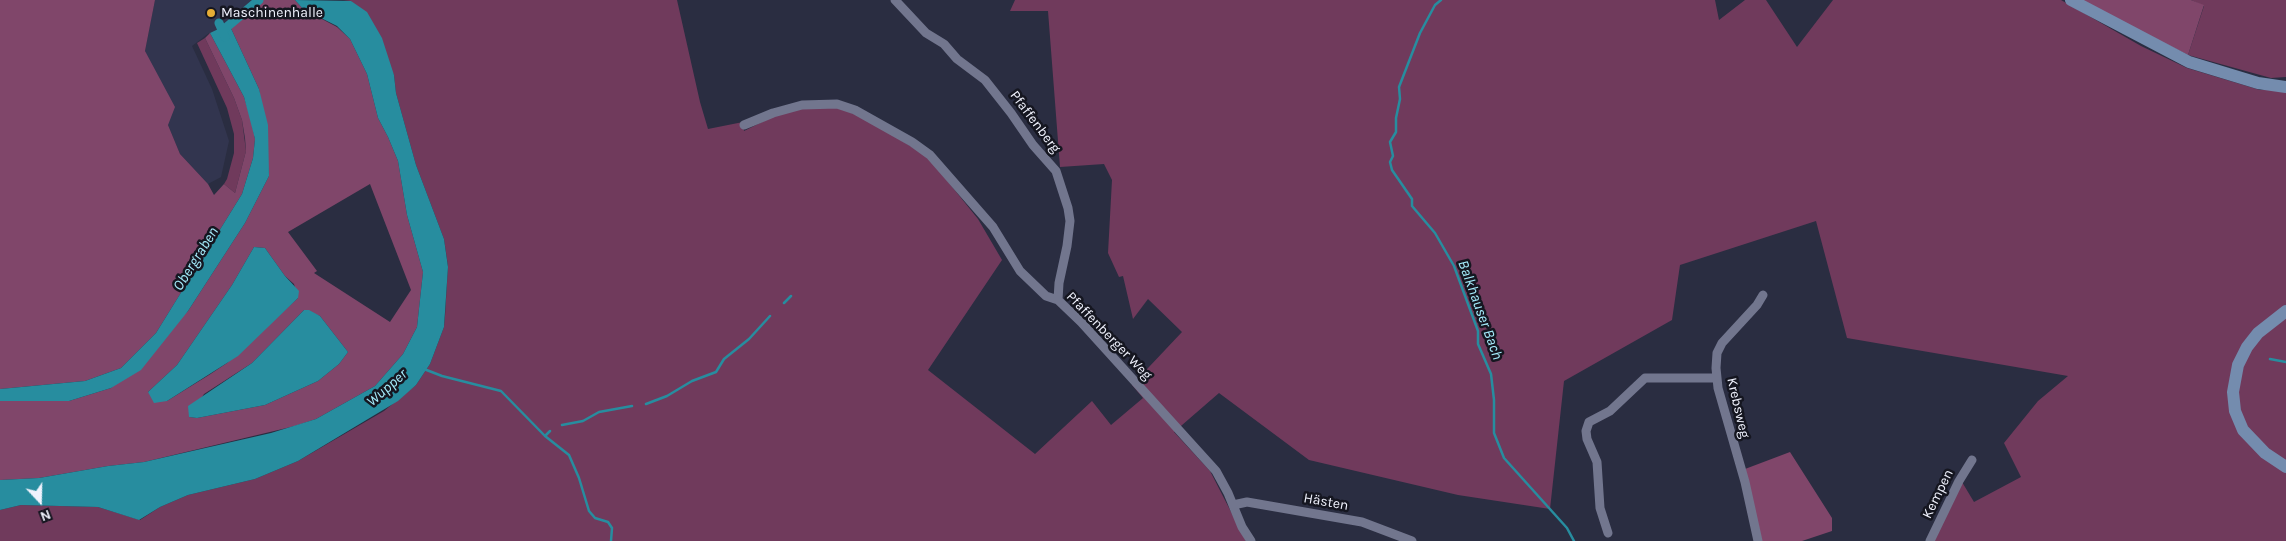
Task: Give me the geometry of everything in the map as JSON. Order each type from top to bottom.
[{"type":"main road","points":[[2071,0],[2189,62],[2240,78],[2286,86]]},
{"type":"main road","points":[[2286,311],[2258,333],[2247,347],[2238,365],[2233,392],[2236,411],[2243,430],[2265,453],[2286,466]]},
{"type":"street","name":"Pfaffenberg","points":[[896,0],[926,33],[944,44],[957,59],[985,80],[1012,113],[1033,145],[1056,171],[1070,220],[1067,246],[1059,283],[1058,300]]},
{"type":"street","name":"Pfaffenberger Weg","points":[[744,125],[773,113],[802,105],[836,104],[863,115],[930,155],[993,227],[1020,271],[1046,296],[1058,300],[1216,471],[1242,527],[1251,541]]},
{"type":"street","name":"Krebsweg","points":[[1758,541],[1745,482],[1731,440],[1716,378],[1717,353],[1720,346],[1757,305],[1763,295]]},
{"type":"street","points":[[1608,533],[1600,508],[1597,462],[1587,439],[1587,428],[1590,421],[1610,410],[1645,378],[1716,378]]},
{"type":"street","name":"Kempen","points":[[1930,541],[1959,481],[1972,460]]},
{"type":"street","name":"Hästen","points":[[1233,505],[1247,502],[1362,522],[1412,541]]},
{"type":"shaded area","points":[[0,0],[155,0],[145,51],[175,107],[168,125],[180,154],[208,184],[214,195],[224,184],[235,193],[246,151],[242,120],[234,98],[205,38],[210,33],[244,97],[251,119],[255,139],[253,158],[242,194],[156,333],[121,368],[85,381],[0,389]]},
{"type":"shaded area","points":[[155,0],[255,0],[259,6],[210,35],[209,33],[192,46],[212,89],[229,141],[221,177],[208,184],[180,154],[168,125],[145,51]]},
{"type":"shaded area","points":[[255,0],[295,0],[303,9],[337,27],[350,39],[367,74],[378,118],[398,161],[407,215],[423,272],[417,327],[403,354],[375,386],[316,419],[295,426],[144,462],[39,478],[0,480],[0,401],[69,401],[111,388],[188,311],[245,223],[269,176],[259,89],[229,24],[258,6]],"holes":[[[370,184],[411,290],[390,322],[314,273],[317,271],[288,232]],[[254,247],[265,248],[285,276],[294,284],[298,298],[227,363],[209,375],[167,401],[148,392],[177,365],[232,285]],[[304,310],[320,316],[348,352],[339,364],[318,381],[265,405],[197,418],[189,417],[204,394],[252,363]]]},
{"type":"shaded area","points":[[343,0],[677,0],[708,129],[743,122],[744,131],[774,116],[805,107],[838,107],[872,122],[928,157],[978,219],[1002,260],[928,370],[1035,454],[1092,401],[1111,425],[1143,398],[1132,385],[1182,332],[1148,299],[1133,319],[1123,276],[1119,277],[1108,253],[1112,180],[1104,164],[1060,167],[1048,11],[1010,11],[1015,0],[1715,0],[1719,20],[1745,0],[1766,0],[1797,47],[1833,0],[2061,0],[2141,46],[2187,68],[2260,90],[2286,90],[2286,541],[1934,541],[1962,482],[1974,502],[2021,477],[2004,443],[2038,401],[2068,376],[1847,338],[1816,221],[1680,265],[1672,320],[1564,381],[1550,509],[1458,495],[1309,460],[1219,393],[1174,432],[1210,471],[1246,541],[0,541],[0,510],[21,505],[98,507],[140,520],[160,507],[188,495],[255,479],[298,461],[384,411],[416,385],[430,364],[444,327],[448,266],[444,239],[416,165],[396,93],[394,75],[351,1]]},
{"type":"shaded area","points":[[2079,0],[2191,0],[2204,5],[2188,55]]},
{"type":"shaded area","points":[[2191,0],[2286,0],[2286,77],[2271,78],[2188,55],[2204,6]]},
{"type":"shaded area","points":[[205,38],[234,98],[242,120],[246,151],[235,193],[224,184],[234,153],[234,134],[227,108],[197,43]]},
{"type":"shaded area","points":[[1790,452],[1832,518],[1832,531],[1802,541],[1762,541],[1745,469]]},
{"type":"water","name":"Wupper","points":[[295,0],[351,1],[367,12],[382,38],[394,75],[396,93],[416,165],[444,239],[448,267],[444,327],[430,364],[416,385],[398,401],[298,461],[255,479],[188,495],[160,507],[139,520],[98,507],[21,505],[0,510],[0,480],[39,478],[144,462],[271,433],[316,419],[375,386],[403,354],[417,327],[423,272],[407,215],[398,161],[378,118],[367,74],[350,39],[337,26],[303,9]]},
{"type":"water","points":[[229,24],[259,89],[268,125],[269,176],[245,223],[188,311],[141,370],[111,388],[69,401],[0,401],[0,389],[85,381],[121,368],[156,333],[242,194],[253,158],[255,139],[244,97],[210,33]]},
{"type":"water","points":[[254,247],[265,248],[285,276],[299,291],[298,298],[238,356],[167,401],[154,403],[148,392],[177,365],[232,285]]},
{"type":"water","points":[[304,310],[309,310],[320,316],[348,352],[339,364],[318,381],[265,405],[197,418],[189,417],[188,406],[252,363]]},
{"type":"waterway","points":[[222,31],[259,0]]},
{"type":"waterway","name":"Balkhauser Bach","points":[[1441,0],[1435,5],[1420,33],[1399,87],[1400,99],[1396,118],[1396,132],[1390,142],[1393,156],[1390,162],[1392,170],[1412,199],[1412,206],[1435,233],[1454,266],[1478,331],[1478,344],[1491,374],[1494,400],[1494,433],[1504,458],[1567,528],[1574,541]]},
{"type":"waterway","name":"Obergraben","points":[[219,23],[225,37]]},
{"type":"waterway","points":[[784,303],[791,296]]},
{"type":"waterway","points":[[646,404],[667,396],[692,381],[716,372],[724,359],[749,339],[770,316]]},
{"type":"waterway","points":[[2270,359],[2286,362]]},
{"type":"waterway","points":[[424,369],[442,376],[501,391],[545,436],[569,455],[579,478],[589,511],[595,518],[608,522],[612,528],[611,541]]},
{"type":"waterway","points":[[562,425],[583,421],[599,412],[632,406]]},
{"type":"waterway","points":[[545,436],[550,431]]},
{"type":"place","name":"Maschinenhalle","points":[[211,13]]}]
